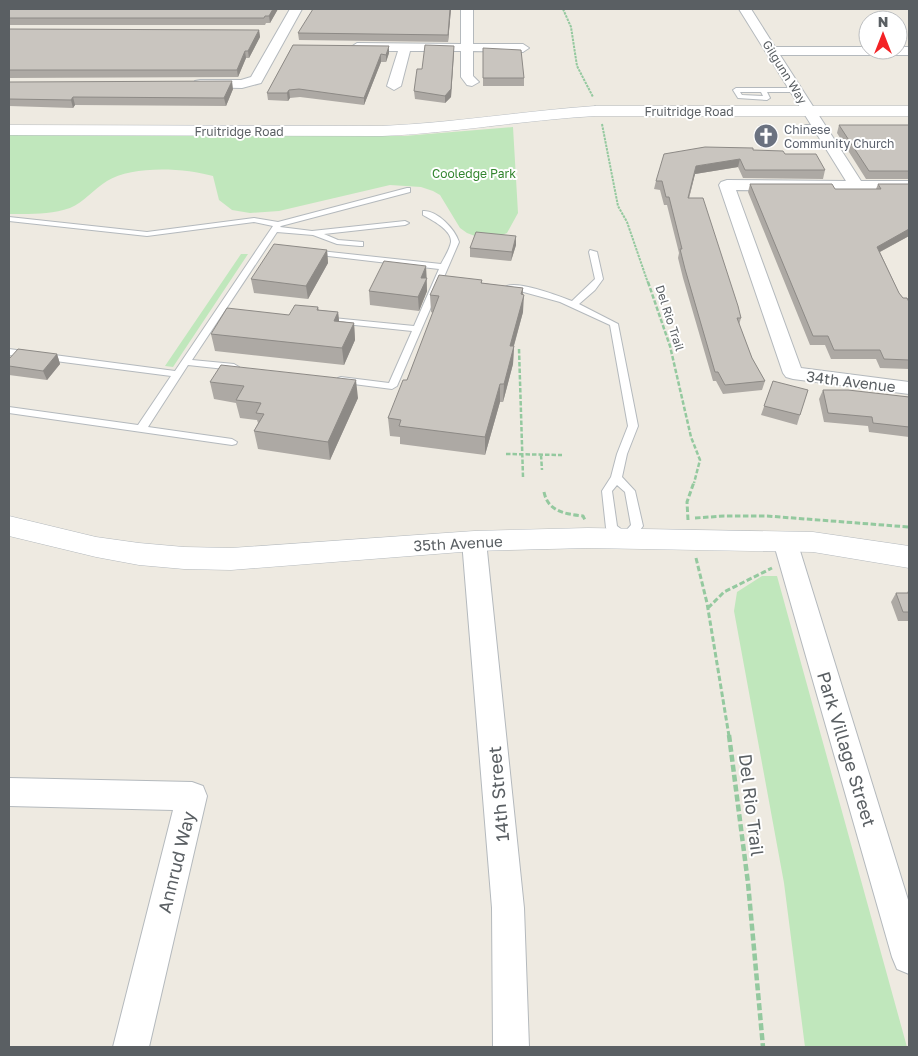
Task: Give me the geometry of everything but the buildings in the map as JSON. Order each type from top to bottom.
[{"type":"main road","name":"Fruitridge Road","points":[[9,130],[434,130],[469,123],[581,112],[909,110]]},
{"type":"main road","name":"Fruitridge Road","points":[[9,121],[430,121],[469,123]]},
{"type":"main road","name":"35th Avenue","points":[[9,526],[96,547],[139,554],[184,558],[231,559],[474,541],[626,538],[788,550],[813,542],[909,557]]},
{"type":"street","points":[[187,84],[251,83],[256,80],[280,46],[279,31],[296,9]]},
{"type":"street","points":[[467,9],[467,77],[472,82]]},
{"type":"street","name":"Gilgunn Way","points":[[745,9],[809,110],[813,127],[856,186]]},
{"type":"street","points":[[345,47],[523,48]]},
{"type":"street","points":[[394,86],[405,47]]},
{"type":"street","points":[[772,51],[909,51]]},
{"type":"street","name":"34th Avenue","points":[[856,186],[726,185],[793,374],[909,388]]},
{"type":"street","points":[[856,186],[909,186]]},
{"type":"street","name":"14th Street","points":[[474,541],[508,908],[511,1047]]},
{"type":"street","name":"Park Village Street","points":[[788,550],[909,957]]},
{"type":"street","name":"Annrud Way","points":[[9,792],[192,796],[131,1047]]},
{"type":"lane","points":[[763,90],[796,90]]},
{"type":"lane","points":[[276,226],[407,190]]},
{"type":"lane","points":[[333,379],[392,386],[417,329],[443,279],[445,267],[453,248],[454,237],[449,229],[426,213]]},
{"type":"lane","points":[[9,219],[147,234],[254,220],[312,233],[337,242],[360,244]]},
{"type":"lane","points":[[312,233],[405,223]]},
{"type":"lane","points":[[141,429],[177,374],[227,309],[267,247],[276,226]]},
{"type":"lane","points":[[300,251],[445,267]]},
{"type":"lane","points":[[574,304],[592,288],[598,279],[593,252]]},
{"type":"lane","points":[[497,285],[524,289],[574,304],[614,324],[633,426],[622,454],[616,478],[607,492],[612,528],[626,538],[636,526],[630,491],[616,478]]},
{"type":"lane","points":[[318,319],[417,329]]},
{"type":"lane","points":[[9,352],[177,374]]},
{"type":"lane","points":[[186,362],[244,369]]},
{"type":"lane","points":[[9,410],[232,442]]},
{"type":"path","points":[[563,9],[569,15],[579,69],[596,101]]},
{"type":"path","name":"Del Rio Trail","points":[[601,118],[618,206],[627,222],[670,346],[691,437],[700,460],[687,502],[689,525]]},
{"type":"path","points":[[520,349],[523,476]]},
{"type":"path","points":[[506,454],[562,455]]},
{"type":"path","points":[[541,455],[542,470]]},
{"type":"path","points":[[544,492],[544,500],[548,506],[568,515],[583,516],[585,522]]},
{"type":"path","points":[[682,520],[718,515],[746,514],[909,527]]},
{"type":"path","points":[[708,608],[724,592],[788,550]]},
{"type":"path","name":"Del Rio Trail","points":[[698,568],[708,608],[736,784],[755,946],[763,1047]]},
{"type":"green space","name":"Cooledge Park","points":[[513,127],[518,213],[507,233],[497,237],[475,236],[467,233],[460,228],[440,195],[421,187],[390,185],[279,211],[250,213],[232,210],[219,200],[213,176],[174,170],[144,170],[118,176],[102,184],[70,208],[55,212],[9,214],[9,135],[404,136]]},
{"type":"green space","points":[[241,254],[248,254],[173,367],[165,366]]},
{"type":"green space","points":[[762,576],[777,576],[907,1047],[805,1047],[784,883],[734,611],[737,592]]},
{"type":"place","name":"Chinese Community Church","points":[[766,136]]}]
